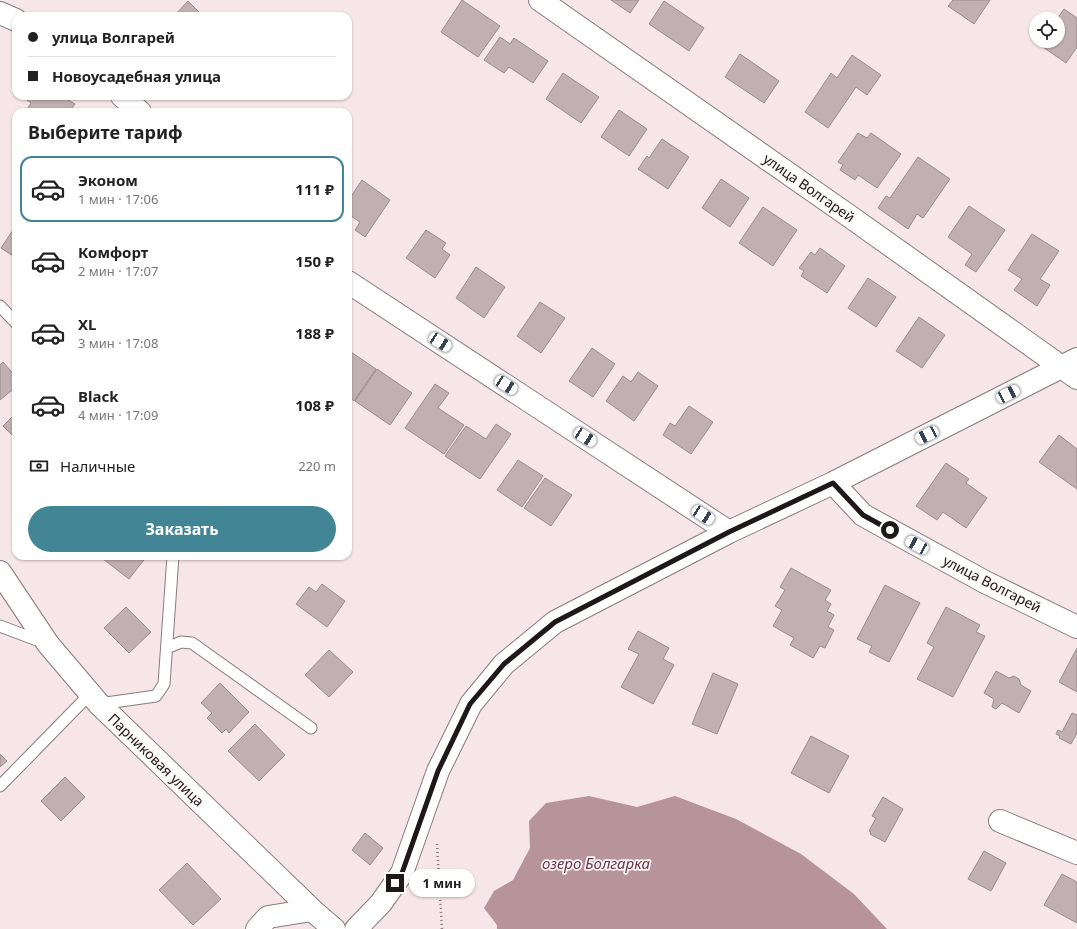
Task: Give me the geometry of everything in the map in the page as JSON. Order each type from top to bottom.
[{"type":"street","name":"улица Волгарей","points":[[540,0],[852,218],[1072,368]]},
{"type":"street","points":[[0,13],[12,18]]},
{"type":"street","points":[[126,100],[136,108]]},
{"type":"street","points":[[352,285],[729,532]]},
{"type":"street","points":[[356,929],[381,903],[402,873],[438,771],[470,704],[504,664],[555,622],[729,532],[1072,368]]},
{"type":"street","name":"улица Волгарей","points":[[833,483],[863,515],[986,582],[1077,627]]},
{"type":"street","name":"Парниковая улица","points":[[0,572],[48,644],[94,699],[312,910],[334,929]]},
{"type":"street","points":[[1000,821],[1077,853]]},
{"type":"street","points":[[257,929],[268,917],[312,910]]},
{"type":"lane","points":[[0,306],[12,319]]},
{"type":"lane","points":[[0,786],[94,699],[156,696],[164,684],[168,648],[173,560]]},
{"type":"lane","points":[[0,626],[48,644]]},
{"type":"lane","points":[[168,648],[181,642],[192,643],[311,728]]},
{"type":"path","points":[[436,841],[442,929]]},
{"type":"water","name":"озеро Болгарка","points":[[589,796],[637,807],[675,796],[736,819],[801,854],[854,894],[887,929],[497,929],[497,925],[484,908],[494,891],[513,880],[530,848],[529,821],[546,803]]},
{"type":"building","points":[[462,0],[500,26],[478,57],[441,32]]},
{"type":"building","points":[[611,0],[639,0],[630,13]]},
{"type":"building","points":[[953,0],[990,0],[974,24],[948,6]]},
{"type":"building","points":[[188,1],[199,12],[178,12]]},
{"type":"building","points":[[664,1],[704,28],[689,51],[649,24]]},
{"type":"building","points":[[1064,9],[1077,18],[1077,47],[1066,63],[1044,48],[1065,48],[1065,12],[1062,12]]},
{"type":"building","points":[[500,37],[510,44],[514,38],[548,61],[533,83],[509,67],[504,73],[484,60]]},
{"type":"building","points":[[740,54],[779,81],[764,103],[725,77]]},
{"type":"building","points":[[852,55],[881,75],[867,95],[856,87],[828,128],[805,112],[831,73],[837,78]]},
{"type":"building","points":[[563,73],[599,97],[581,123],[546,99]]},
{"type":"building","points":[[27,100],[68,100],[75,104],[72,108],[28,108],[31,103]]},
{"type":"building","points":[[619,110],[647,129],[629,156],[601,137]]},
{"type":"building","points":[[858,133],[867,138],[871,133],[901,154],[877,188],[858,175],[855,180],[840,170],[843,165],[838,162]]},
{"type":"building","points":[[662,139],[689,157],[668,189],[638,169],[647,156],[649,158]]},
{"type":"building","points":[[918,157],[950,179],[923,218],[917,214],[908,229],[878,208],[886,196],[890,198]]},
{"type":"building","points":[[721,179],[749,198],[730,227],[702,208]]},
{"type":"building","points":[[362,180],[390,200],[365,237],[355,230],[360,222],[352,217],[352,195]]},
{"type":"building","points":[[969,206],[1005,230],[976,272],[965,265],[972,254],[948,237]]},
{"type":"building","points":[[763,207],[797,230],[773,266],[739,243]]},
{"type":"building","points":[[426,230],[446,243],[442,249],[450,255],[435,278],[406,258]]},
{"type":"building","points":[[12,232],[12,255],[1,248]]},
{"type":"building","points":[[1032,234],[1059,251],[1040,279],[1050,285],[1037,306],[1014,290],[1022,279],[1008,270]]},
{"type":"building","points":[[820,248],[845,266],[827,293],[801,276],[804,271],[799,268],[811,252],[815,255]]},
{"type":"building","points":[[476,267],[505,287],[484,318],[456,298]]},
{"type":"building","points":[[868,278],[896,297],[876,327],[848,308]]},
{"type":"building","points":[[540,302],[565,318],[541,353],[517,336]]},
{"type":"building","points":[[919,317],[945,335],[922,368],[896,351]]},
{"type":"building","points":[[592,348],[615,364],[593,397],[569,381]]},
{"type":"building","points":[[352,353],[376,369],[354,401],[352,399]]},
{"type":"building","points":[[3,362],[12,372],[12,390],[0,400],[0,365]]},
{"type":"building","points":[[377,369],[412,393],[390,425],[355,401]]},
{"type":"building","points":[[638,372],[658,386],[634,421],[606,401],[623,376],[631,382]]},
{"type":"building","points":[[435,384],[449,393],[438,408],[464,425],[444,454],[405,428]]},
{"type":"building","points":[[689,406],[713,422],[691,454],[663,435],[670,423],[675,426]]},
{"type":"building","points":[[12,417],[12,435],[3,426]]},
{"type":"building","points":[[496,424],[511,434],[480,479],[445,456],[466,426],[486,439]]},
{"type":"building","points":[[1059,435],[1077,449],[1077,489],[1039,462]]},
{"type":"building","points":[[518,460],[543,476],[522,507],[497,490]]},
{"type":"building","points":[[946,463],[969,479],[966,483],[987,498],[966,528],[943,512],[937,520],[916,506]]},
{"type":"building","points":[[545,478],[572,495],[551,526],[524,508]]},
{"type":"building","points":[[104,560],[144,560],[129,579]]},
{"type":"building","points":[[791,568],[831,590],[825,600],[831,604],[827,611],[834,615],[828,627],[834,630],[825,648],[820,646],[813,658],[790,645],[794,638],[773,626],[782,610],[775,606],[785,590],[780,587]]},
{"type":"building","points":[[322,584],[345,601],[327,627],[296,604],[309,587],[316,592]]},
{"type":"building","points":[[885,585],[920,603],[889,662],[869,652],[872,646],[857,639]]},
{"type":"building","points":[[126,607],[151,632],[129,653],[104,628]]},
{"type":"building","points":[[946,607],[980,625],[976,632],[985,636],[953,697],[917,679],[934,647],[927,643]]},
{"type":"building","points":[[638,631],[669,648],[663,659],[674,665],[653,704],[621,687],[639,654],[628,649]]},
{"type":"building","points":[[1077,648],[1077,692],[1059,682]]},
{"type":"building","points":[[329,650],[353,672],[329,697],[305,675]]},
{"type":"building","points":[[996,671],[1009,678],[1014,676],[1019,679],[1021,685],[1031,691],[1019,713],[1002,703],[996,709],[992,707],[994,699],[984,693]]},
{"type":"building","points":[[713,673],[738,684],[717,734],[692,724]]},
{"type":"building","points":[[220,683],[249,712],[229,733],[226,729],[222,733],[207,718],[212,713],[201,703]]},
{"type":"building","points":[[1072,713],[1077,715],[1077,733],[1071,744],[1059,738],[1060,736],[1056,734],[1058,730],[1062,732]]},
{"type":"building","points":[[255,724],[285,755],[259,781],[228,751]]},
{"type":"building","points":[[811,736],[849,756],[829,793],[791,773]]},
{"type":"building","points":[[0,754],[7,761],[0,767]]},
{"type":"building","points":[[65,777],[85,797],[61,821],[41,801]]},
{"type":"building","points":[[883,797],[903,809],[885,842],[870,834],[871,832],[869,831],[876,818],[872,816]]},
{"type":"building","points":[[365,833],[383,848],[370,865],[352,850]]},
{"type":"building","points":[[984,851],[1006,863],[991,891],[968,879]]},
{"type":"building","points":[[187,863],[221,899],[193,925],[159,890]]},
{"type":"building","points":[[1062,874],[1077,882],[1077,923],[1044,905]]},
{"type":"route","points":[[395,883],[402,873],[438,771],[470,704],[504,664],[555,622],[729,532],[833,483],[863,515],[890,530]]}]
